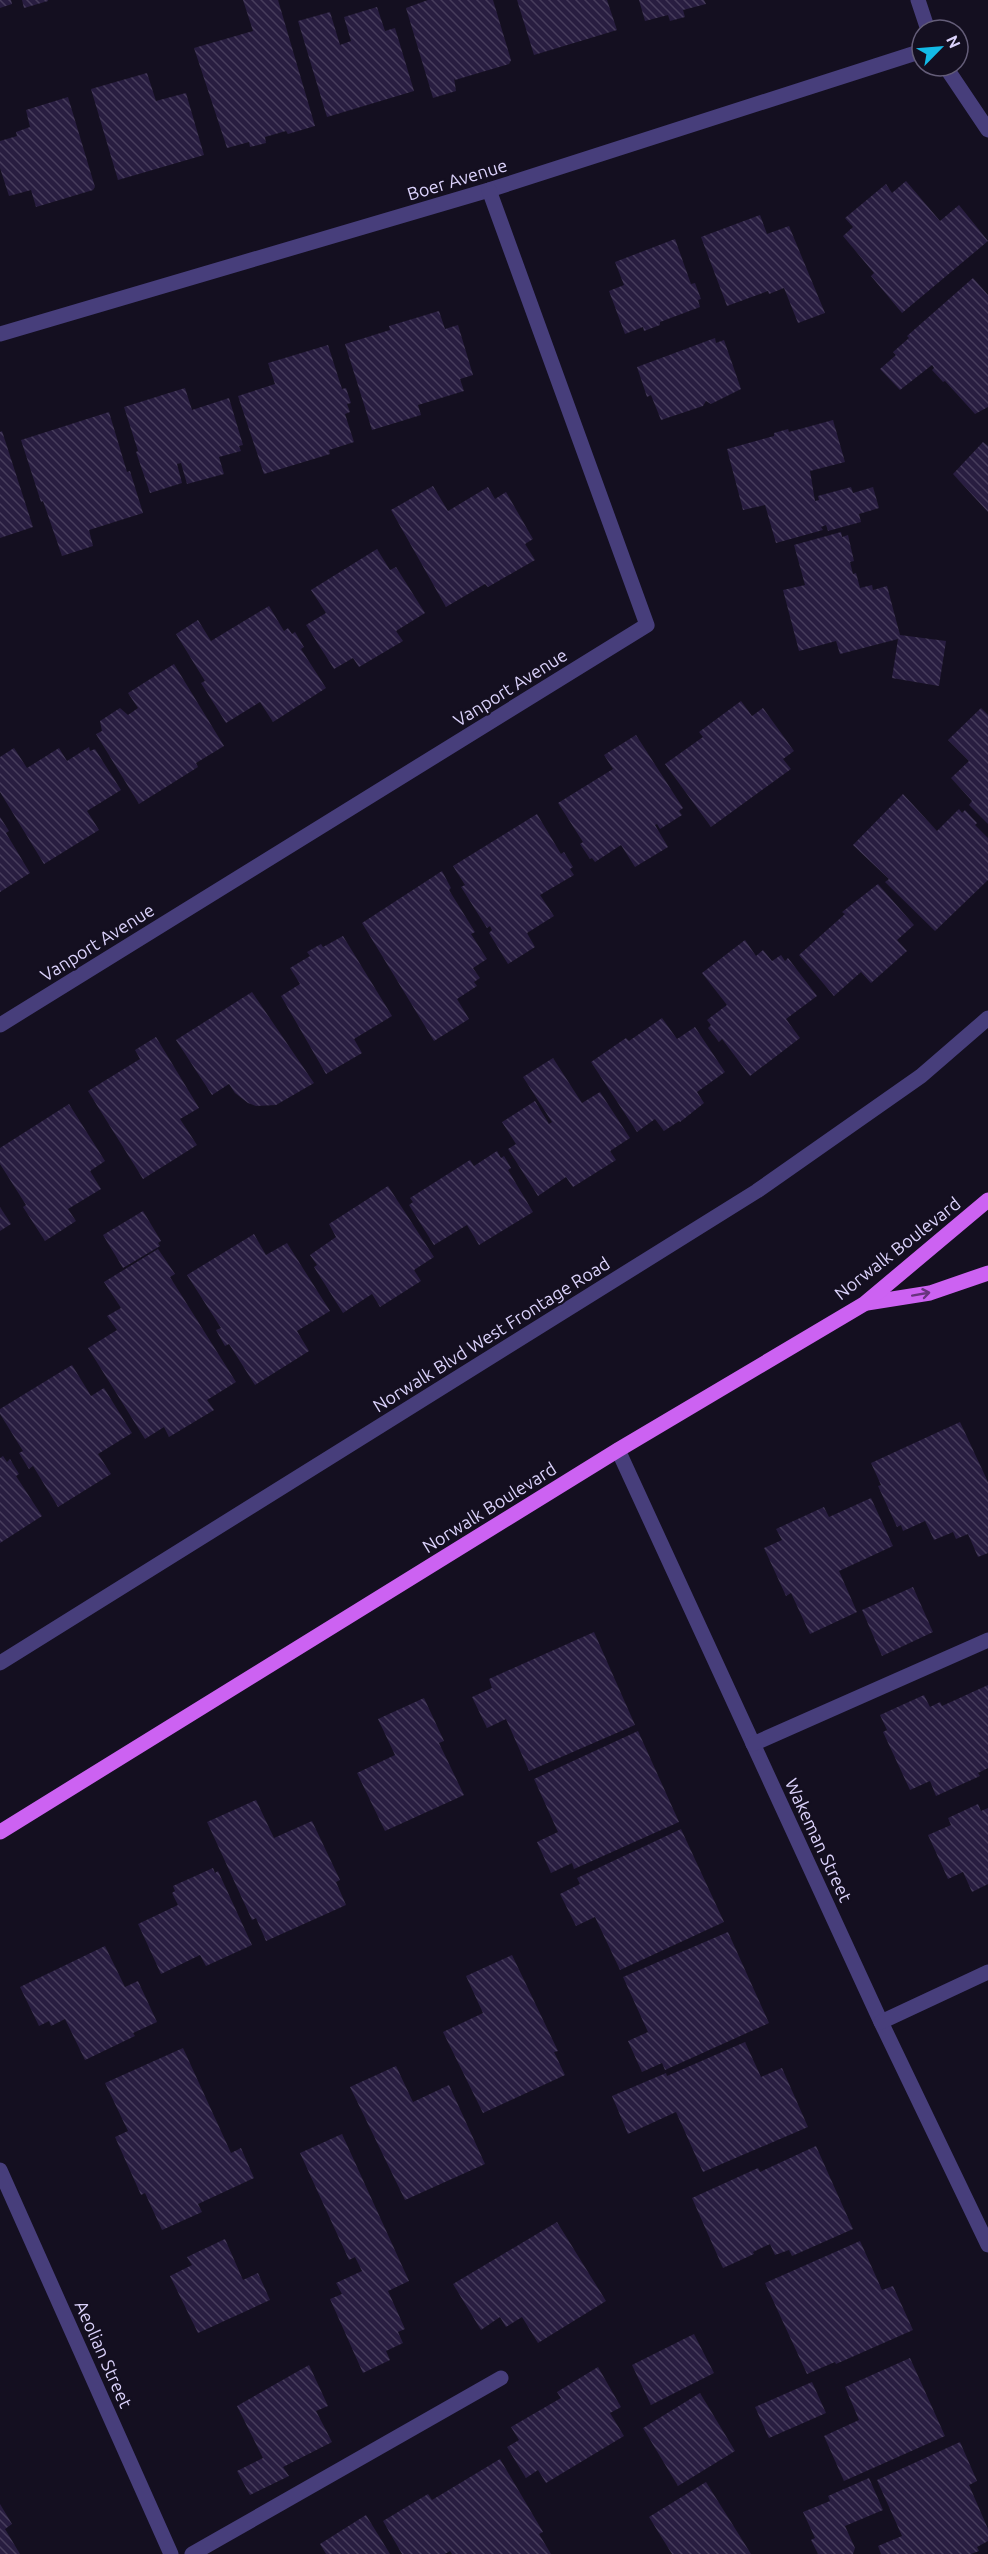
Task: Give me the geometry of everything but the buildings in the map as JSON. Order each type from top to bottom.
[{"type":"main road","name":"Norwalk Boulevard","points":[[0,1832],[618,1450],[864,1304],[988,1200]]},
{"type":"main road","points":[[864,1304],[930,1293],[988,1273]]},
{"type":"street","points":[[918,0],[924,18]]},
{"type":"street","name":"Boer Avenue","points":[[0,334],[489,190],[910,55]]},
{"type":"street","points":[[953,78],[988,130]]},
{"type":"street","name":"Vanport Avenue","points":[[0,1025],[647,625],[489,190]]},
{"type":"street","name":"Norwalk Blvd West Frontage Road","points":[[0,1663],[757,1191],[921,1076],[988,1017]]},
{"type":"street","name":"Wakeman Street","points":[[618,1450],[881,2022],[988,2245]]},
{"type":"street","points":[[753,1744],[988,1640]]},
{"type":"street","points":[[881,2022],[988,1972]]},
{"type":"street","name":"Aeolian Street","points":[[0,2170],[171,2554]]},
{"type":"street","points":[[192,2554],[501,2378]]}]
